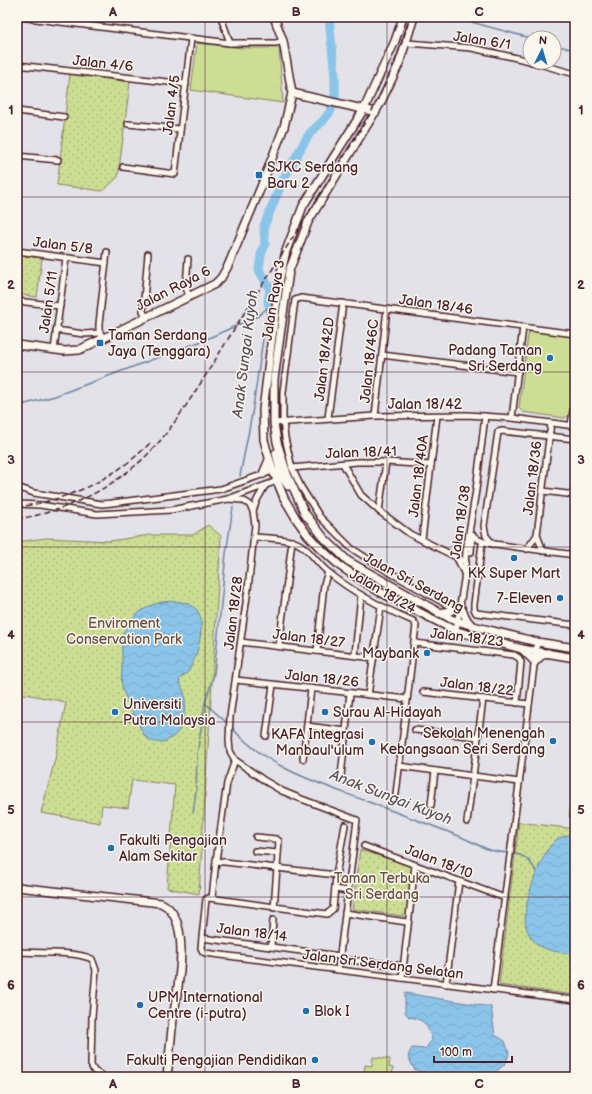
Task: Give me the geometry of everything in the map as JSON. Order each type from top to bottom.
[{"type":"street","points":[[20,17],[48,19],[230,43],[276,43],[282,41]]},
{"type":"street","points":[[221,17],[230,43]]},
{"type":"street","points":[[274,17],[282,41],[292,93],[307,98],[376,112]]},
{"type":"street","name":"Jalan Raya 3","points":[[277,478],[264,440],[263,410],[280,278],[286,252],[303,206],[364,109],[395,41],[402,18]]},
{"type":"street","name":"Jalan Raya 3","points":[[306,516],[287,474],[277,442],[273,413],[274,379],[287,278],[292,260],[308,222],[376,112],[399,64],[407,43],[413,20]]},
{"type":"street","name":"Jalan 4/5","points":[[123,167],[175,174],[191,39]]},
{"type":"street","name":"Jalan 6/1","points":[[407,43],[472,48],[522,60]]},
{"type":"street","name":"Jalan 4/6","points":[[17,65],[186,84]]},
{"type":"street","name":"Jalan 6/1","points":[[560,70],[575,74]]},
{"type":"street","name":"Jalan Raya 6","points":[[17,345],[64,351],[79,350],[101,335],[146,317],[219,281],[228,266],[260,190],[284,127],[292,93]]},
{"type":"street","points":[[348,106],[354,110],[355,115],[352,129]]},
{"type":"street","points":[[17,111],[64,117]]},
{"type":"street","points":[[128,124],[180,129]]},
{"type":"street","points":[[17,156],[58,160]]},
{"type":"street","name":"Jalan 5/8","points":[[17,251],[106,263]]},
{"type":"street","points":[[56,330],[101,335],[99,324],[107,252]]},
{"type":"street","points":[[146,317],[143,311],[148,254]]},
{"type":"street","name":"Jalan 5/11","points":[[54,350],[66,258]]},
{"type":"street","points":[[188,259],[186,287],[189,297]]},
{"type":"street","name":"Jalan 18/46","points":[[283,422],[283,392],[295,300],[301,298],[575,334]]},
{"type":"street","points":[[17,301],[60,306]]},
{"type":"street","name":"Jalan 18/42D","points":[[328,418],[343,303]]},
{"type":"street","name":"Jalan 18/46C","points":[[375,416],[387,309]]},
{"type":"street","points":[[512,418],[523,327]]},
{"type":"street","points":[[382,355],[518,372]]},
{"type":"street","points":[[573,426],[575,395]]},
{"type":"street","points":[[273,413],[272,433],[277,478]]},
{"type":"street","name":"Jalan 18/42","points":[[274,423],[328,418],[375,416],[485,416],[573,426]]},
{"type":"street","name":"Jalan 18/40A","points":[[422,540],[437,416]]},
{"type":"street","name":"Jalan 18/38","points":[[456,631],[458,622],[458,607],[465,573],[467,545],[485,416]]},
{"type":"street","points":[[283,422],[292,468],[301,487],[320,517],[351,548],[387,572],[458,607],[473,626]]},
{"type":"street","name":"Jalan 18/36","points":[[527,549],[537,535],[551,424]]},
{"type":"street","points":[[493,544],[486,536],[484,526],[498,432],[502,431],[575,439]]},
{"type":"street","points":[[264,474],[270,460]]},
{"type":"street","name":"Jalan 18/41","points":[[292,468],[357,462],[431,465]]},
{"type":"street","points":[[379,511],[386,462]]},
{"type":"street","points":[[342,464],[361,495],[379,511],[410,534],[466,562]]},
{"type":"street","points":[[17,487],[34,493],[102,504],[221,489],[264,474],[285,480],[306,516]]},
{"type":"street","points":[[17,504],[40,505],[97,514],[171,510],[228,499],[266,486],[277,478]]},
{"type":"street","name":"Jalan Sri Serdang","points":[[277,478],[297,520],[307,534],[340,566],[378,591],[456,631],[522,649],[575,658]]},
{"type":"street","name":"Jalan 18/28","points":[[235,760],[230,751],[229,729],[254,537],[255,525],[253,511],[256,500],[266,486]]},
{"type":"street","points":[[543,491],[575,495]]},
{"type":"street","points":[[228,499],[242,500],[249,504],[253,511]]},
{"type":"street","name":"Jalan Sri Serdang","points":[[306,516],[324,538],[348,561],[439,613],[458,622],[473,626],[537,642],[575,648]]},
{"type":"street","points":[[471,524],[471,552]]},
{"type":"street","points":[[472,534],[485,544]]},
{"type":"street","name":"Jalan 18/36","points":[[537,535],[543,551]]},
{"type":"street","name":"Jalan 18/24","points":[[254,537],[292,541],[301,545],[328,572],[361,595],[381,607],[413,621],[416,625],[406,699],[396,794]]},
{"type":"street","points":[[279,646],[292,541]]},
{"type":"street","points":[[485,544],[474,604],[476,613],[575,625]]},
{"type":"street","points":[[466,556],[476,548],[485,544],[575,555]]},
{"type":"street","points":[[456,557],[464,552],[467,545]]},
{"type":"street","points":[[456,557],[465,573]]},
{"type":"street","points":[[317,651],[324,584],[328,572]]},
{"type":"street","points":[[355,655],[361,595]]},
{"type":"street","points":[[368,695],[381,607]]},
{"type":"street","points":[[439,613],[450,611],[458,607]]},
{"type":"street","name":"Jalan 18/27","points":[[241,642],[374,658]]},
{"type":"street","points":[[493,990],[537,642]]},
{"type":"street","name":"Jalan 18/23","points":[[414,643],[514,655],[519,658],[521,662],[517,703]]},
{"type":"street","points":[[522,649],[535,662]]},
{"type":"street","points":[[535,662],[541,656],[548,653]]},
{"type":"street","name":"Jalan 18/26","points":[[236,680],[406,699]]},
{"type":"street","points":[[266,736],[273,684]]},
{"type":"street","points":[[303,758],[311,689]]},
{"type":"street","name":"Jalan 18/22","points":[[423,692],[529,704]]},
{"type":"street","points":[[341,776],[350,693]]},
{"type":"street","points":[[467,822],[483,699]]},
{"type":"street","points":[[307,726],[346,731]]},
{"type":"street","points":[[415,730],[478,737]]},
{"type":"street","points":[[235,760],[282,790],[357,820],[338,970]]},
{"type":"street","name":"Jalan 18/14","points":[[235,760],[227,783],[210,898],[206,899],[202,938],[403,966]]},
{"type":"street","points":[[399,766],[519,782]]},
{"type":"street","points":[[431,805],[435,771]]},
{"type":"street","points":[[210,898],[274,908],[327,914],[333,908],[336,875],[345,825]]},
{"type":"street","points":[[256,837],[277,839],[278,841],[274,908]]},
{"type":"street","name":"Jalan 18/10","points":[[364,846],[505,898]]},
{"type":"street","points":[[255,851],[278,853]]},
{"type":"street","points":[[216,861],[336,875]]},
{"type":"street","points":[[402,978],[407,922],[415,865]]},
{"type":"street","points":[[446,984],[459,881]]},
{"type":"street","points":[[17,886],[161,903],[170,908],[177,926],[181,959],[167,1077]]},
{"type":"street","points":[[335,889],[348,891]]},
{"type":"street","points":[[346,913],[407,922]]},
{"type":"street","points":[[271,947],[273,920]]},
{"type":"street","name":"Jalan Sri Serdang Selatan","points":[[202,938],[202,948],[203,952],[205,953],[575,1000]]},
{"type":"street","points":[[17,952],[56,953],[86,956],[92,959],[96,970],[92,1017],[91,1065],[94,1071],[104,1077]]},
{"type":"green space","points":[[197,43],[242,48],[279,48],[283,103],[191,90]]},
{"type":"green space","points":[[70,74],[130,82],[118,177],[103,191],[57,185]]},
{"type":"green space","points":[[17,255],[42,258],[37,297],[17,294]]},
{"type":"green space","name":"Padang Taman Sri Serdang","points":[[531,330],[575,336],[575,380],[571,414],[565,418],[523,412],[519,408],[528,335]]},
{"type":"green space","name":"Enviroment Conservation Park","points":[[208,525],[221,536],[199,894],[167,888],[175,785],[132,780],[128,808],[102,805],[100,823],[41,813],[55,759],[66,702],[25,694],[17,695],[17,542],[46,538],[110,541],[150,535],[193,535]]},
{"type":"green space","points":[[575,769],[575,817],[569,817]]},
{"type":"green space","points":[[519,822],[575,829],[575,995],[499,985]]},
{"type":"green space","name":"Taman Terbuka Sri Serdang","points":[[360,850],[410,865],[412,868],[407,914],[403,916],[352,909]]},
{"type":"green space","points":[[373,1057],[390,1059],[389,1067],[393,1068],[392,1077],[364,1077],[365,1065],[372,1066]]},
{"type":"water","points":[[171,601],[190,604],[200,615],[201,631],[198,649],[192,665],[187,673],[180,678],[180,683],[185,694],[184,713],[181,727],[171,738],[162,742],[157,742],[148,739],[143,734],[124,694],[122,683],[122,639],[127,625],[137,614],[142,610],[162,602]]},
{"type":"water","points":[[575,834],[575,955],[541,947],[527,931],[525,918],[529,895],[537,870],[548,850],[557,839]]},
{"type":"water","points":[[405,993],[491,1007],[495,1035],[505,1041],[509,1053],[506,1063],[493,1074],[481,1077],[434,1077],[414,1069],[408,1056],[412,1048],[425,1049],[432,1040],[429,1030],[425,1024],[415,1018],[409,1017],[405,1012]]},
{"type":"waterway","name":"Anak Sungai Kuyoh","points":[[268,303],[270,289],[259,270],[261,255],[265,244],[264,226],[283,180],[310,133],[330,112],[335,100],[335,77],[329,17]]},
{"type":"waterway","points":[[453,17],[522,36]]},
{"type":"waterway","points":[[562,47],[575,50]]},
{"type":"waterway","points":[[17,413],[18,406],[55,396],[202,341],[258,316],[266,309],[268,303]]},
{"type":"waterway","name":"Anak Sungai Kuyoh","points":[[240,476],[252,414],[268,305]]},
{"type":"waterway","name":"Anak Sungai Kuyoh","points":[[193,813],[196,791],[197,755],[205,703],[214,674],[226,554],[233,507]]},
{"type":"waterway","name":"Anak Sungai Kuyoh","points":[[205,703],[228,724]]},
{"type":"waterway","name":"Anak Sungai Kuyoh","points":[[232,728],[246,742],[262,754],[294,773],[459,836],[487,849],[520,855],[526,858],[536,871]]},
{"type":"railway","points":[[17,519],[52,511],[100,490],[115,481],[143,459],[164,436],[199,386],[373,109],[394,64],[410,17]]},
{"type":"railway","points":[[17,507],[54,500],[89,486],[121,467],[150,443]]},
{"type":"place","name":"SJKC Serdang Baru 2","points":[[259,175]]},
{"type":"place","name":"Taman Serdang Jaya (Tenggara)","points":[[100,343]]},
{"type":"place","name":"Padang Taman Sri Serdang","points":[[550,358]]},
{"type":"place","name":"KK Super Mart","points":[[514,558]]},
{"type":"place","name":"7-Eleven","points":[[560,598]]},
{"type":"place","name":"Maybank","points":[[427,653]]},
{"type":"place","name":"Universiti Putra Malaysia","points":[[115,712]]},
{"type":"place","name":"Surau Al-Hidayah","points":[[325,712]]},
{"type":"place","name":"Sekolah Menengah Kebangsaan Seri Serdang","points":[[553,741]]},
{"type":"place","name":"KAFA Integrasi Manbaul'ulum","points":[[372,742]]},
{"type":"place","name":"Fakulti Pengajian Alam Sekitar","points":[[111,848]]},
{"type":"place","name":"UPM International Centre (i-putra)","points":[[140,1005]]},
{"type":"place","name":"Blok I","points":[[306,1011]]},
{"type":"place","name":"Fakulti Pengajian Pendidikan","points":[[315,1060]]}]
